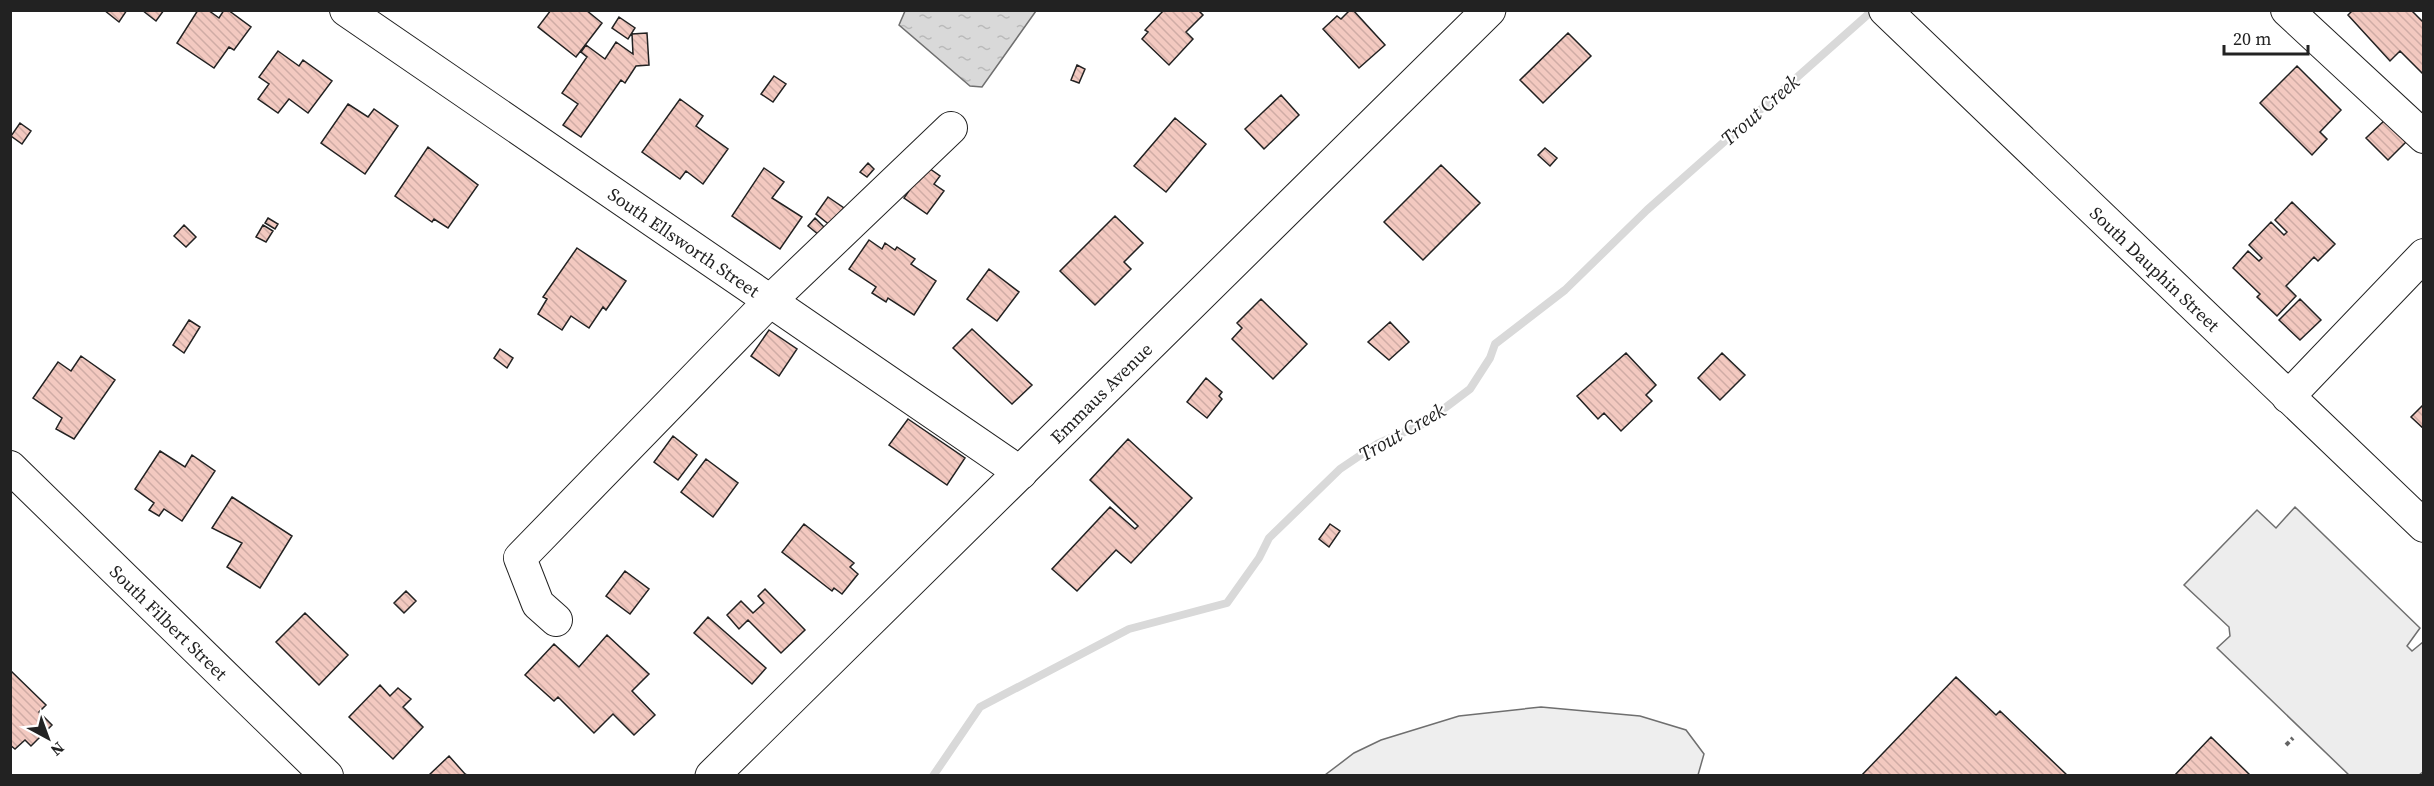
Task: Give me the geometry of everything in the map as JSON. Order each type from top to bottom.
[{"type":"main road","name":"Emmaus Avenue","points":[[712,776],[1489,10]]},
{"type":"street","name":"South Ellsworth Street","points":[[346,10],[1021,473]]},
{"type":"street","points":[[2287,10],[2424,137]]},
{"type":"street","name":"South Dauphin Street","points":[[1889,15],[2424,526]]},
{"type":"street","points":[[556,620],[538,604],[520,558],[770,301],[951,128]]},
{"type":"street","points":[[2288,397],[2424,255]]},
{"type":"street","name":"South Filbert Street","points":[[10,467],[327,776]]},
{"type":"path","points":[[2286,745],[2293,738]]},
{"type":"shaded area","points":[[2295,507],[2420,628],[2407,646],[2412,651],[2423,642],[2424,771],[2419,775],[2349,775],[2217,648],[2230,636],[2229,627],[2184,585],[2257,510],[2276,528]]},
{"type":"shaded area","points":[[1541,707],[1640,716],[1686,730],[1704,754],[1698,775],[1325,775],[1354,753],[1381,740],[1459,716]]},
{"type":"water","points":[[905,10],[1036,11],[982,87],[970,86],[899,25]]},
{"type":"building","points":[[104,10],[127,10],[119,22]]},
{"type":"building","points":[[142,10],[164,10],[156,21]]},
{"type":"building","points":[[198,10],[208,10],[219,18],[224,10],[228,10],[251,27],[234,50],[229,47],[214,68],[177,43]]},
{"type":"building","points":[[551,10],[586,10],[602,23],[576,57],[538,27]]},
{"type":"building","points":[[1164,10],[1198,10],[1203,15],[1186,32],[1193,39],[1169,65],[1142,39],[1148,32],[1145,30]]},
{"type":"building","points":[[1353,10],[1385,45],[1359,68],[1323,29],[1337,16],[1341,19]]},
{"type":"building","points":[[2353,10],[2411,10],[2424,23],[2424,75],[2400,51],[2390,61],[2348,15]]},
{"type":"building","points":[[619,17],[635,28],[628,39],[612,28]]},
{"type":"building","points":[[647,33],[649,65],[636,66],[625,83],[621,80],[581,137],[563,125],[578,104],[562,93],[587,57],[581,52],[586,45],[605,59],[616,42],[633,54],[632,34]]},
{"type":"building","points":[[1568,33],[1591,56],[1543,103],[1520,80]]},
{"type":"building","points":[[278,51],[299,66],[303,60],[332,81],[308,113],[289,99],[278,113],[258,99],[269,84],[259,77]]},
{"type":"building","points":[[1077,65],[1085,69],[1079,83],[1071,80]]},
{"type":"building","points":[[2297,66],[2341,110],[2320,132],[2327,139],[2312,155],[2260,103]]},
{"type":"building","points":[[774,76],[786,84],[773,102],[761,94]]},
{"type":"building","points":[[1281,95],[1299,115],[1264,149],[1245,129]]},
{"type":"building","points":[[680,99],[703,116],[696,126],[728,149],[703,184],[686,171],[680,179],[642,152]]},
{"type":"building","points":[[348,104],[368,117],[374,109],[398,126],[365,174],[321,143]]},
{"type":"building","points":[[1175,118],[1206,144],[1166,192],[1134,166]]},
{"type":"building","points":[[2387,118],[2408,140],[2388,160],[2366,138]]},
{"type":"building","points":[[20,123],[31,131],[22,144],[11,136]]},
{"type":"building","points":[[428,147],[478,185],[448,228],[434,219],[432,222],[395,196]]},
{"type":"building","points":[[1545,148],[1557,158],[1550,166],[1538,155]]},
{"type":"building","points":[[868,163],[874,169],[867,177],[860,172]]},
{"type":"building","points":[[1441,165],[1480,203],[1423,260],[1384,222]]},
{"type":"building","points":[[926,166],[940,176],[934,184],[944,191],[927,214],[904,198]]},
{"type":"building","points":[[764,168],[784,182],[772,198],[802,217],[780,249],[732,216]]},
{"type":"building","points":[[828,197],[844,208],[831,226],[816,214]]},
{"type":"building","points":[[2292,202],[2335,244],[2318,261],[2314,257],[2286,286],[2296,296],[2277,316],[2257,297],[2260,294],[2233,268],[2248,251],[2259,261],[2262,258],[2249,245],[2271,222],[2284,235],[2287,232],[2275,220]]},
{"type":"building","points":[[1115,216],[1143,243],[1124,262],[1131,269],[1095,305],[1060,271]]},
{"type":"building","points":[[268,218],[278,224],[275,229],[265,223]]},
{"type":"building","points":[[815,218],[825,228],[819,235],[808,226]]},
{"type":"building","points":[[184,225],[196,237],[186,247],[174,236]]},
{"type":"building","points":[[263,225],[273,231],[266,242],[256,237]]},
{"type":"building","points":[[869,240],[882,249],[885,243],[895,250],[897,247],[915,259],[911,264],[936,281],[914,315],[888,298],[886,302],[872,293],[876,287],[849,269]]},
{"type":"building","points":[[577,248],[626,281],[606,310],[603,307],[589,328],[571,316],[562,330],[538,314],[547,299],[543,297]]},
{"type":"building","points":[[989,269],[1019,292],[997,321],[967,299]]},
{"type":"building","points":[[1261,299],[1307,344],[1273,379],[1232,339],[1242,328],[1237,323]]},
{"type":"building","points":[[2300,299],[2321,320],[2300,340],[2279,320]]},
{"type":"building","points":[[189,320],[200,327],[184,353],[173,345]]},
{"type":"building","points":[[1390,322],[1409,342],[1389,360],[1368,342]]},
{"type":"building","points":[[972,329],[1032,385],[1012,404],[953,348]]},
{"type":"building","points":[[769,330],[797,349],[779,376],[751,356]]},
{"type":"building","points":[[500,349],[513,358],[507,368],[494,358]]},
{"type":"building","points":[[1626,353],[1656,385],[1646,395],[1652,401],[1621,431],[1604,413],[1598,419],[1577,396]]},
{"type":"building","points":[[1722,353],[1745,375],[1720,400],[1698,378]]},
{"type":"building","points":[[81,356],[115,380],[74,439],[56,429],[62,418],[33,398],[58,362],[71,371]]},
{"type":"building","points":[[1206,378],[1222,392],[1219,396],[1222,399],[1207,418],[1187,402]]},
{"type":"building","points":[[2424,404],[2424,429],[2411,417]]},
{"type":"building","points":[[908,419],[965,458],[947,485],[889,445]]},
{"type":"building","points":[[673,436],[697,455],[678,480],[654,462]]},
{"type":"building","points":[[1128,439],[1192,498],[1131,563],[1116,550],[1077,591],[1052,569],[1110,507],[1135,529],[1138,526],[1090,480]]},
{"type":"building","points":[[160,451],[185,467],[192,455],[215,471],[182,521],[164,509],[159,516],[149,510],[154,503],[135,489]]},
{"type":"building","points":[[706,459],[738,483],[713,517],[681,492]]},
{"type":"building","points":[[232,497],[292,536],[260,588],[227,567],[242,543],[212,528]]},
{"type":"building","points":[[804,524],[854,563],[850,567],[858,574],[842,594],[834,588],[832,591],[782,552]]},
{"type":"building","points":[[1330,524],[1340,531],[1329,547],[1319,539]]},
{"type":"building","points":[[625,571],[649,589],[630,614],[606,596]]},
{"type":"building","points":[[765,589],[805,630],[781,653],[748,620],[739,629],[727,615],[741,601],[753,613],[764,603],[758,596]]},
{"type":"building","points":[[406,591],[416,601],[404,613],[394,603]]},
{"type":"building","points":[[305,613],[348,655],[319,685],[276,642]]},
{"type":"building","points":[[708,617],[766,668],[752,684],[694,633]]},
{"type":"building","points":[[607,635],[649,674],[632,691],[655,715],[634,735],[613,714],[594,733],[558,697],[554,701],[525,675],[554,644],[579,667]]},
{"type":"building","points":[[10,670],[46,705],[39,712],[52,725],[31,746],[25,740],[15,749],[10,745]]},
{"type":"building","points":[[1956,677],[1996,715],[2000,711],[2068,776],[1861,776]]},
{"type":"building","points":[[380,685],[390,696],[398,688],[411,699],[403,707],[423,727],[393,759],[349,717]]},
{"type":"building","points":[[2211,737],[2251,776],[2174,776]]},
{"type":"building","points":[[449,756],[469,776],[428,776]]},
{"type":"waterway","name":"Trout Creek","points":[[933,776],[980,707],[1129,629],[1227,603],[1259,558],[1269,538],[1340,469],[1377,444],[1425,423],[1470,389],[1490,358],[1495,344],[1565,290],[1647,210],[1873,10]]}]
